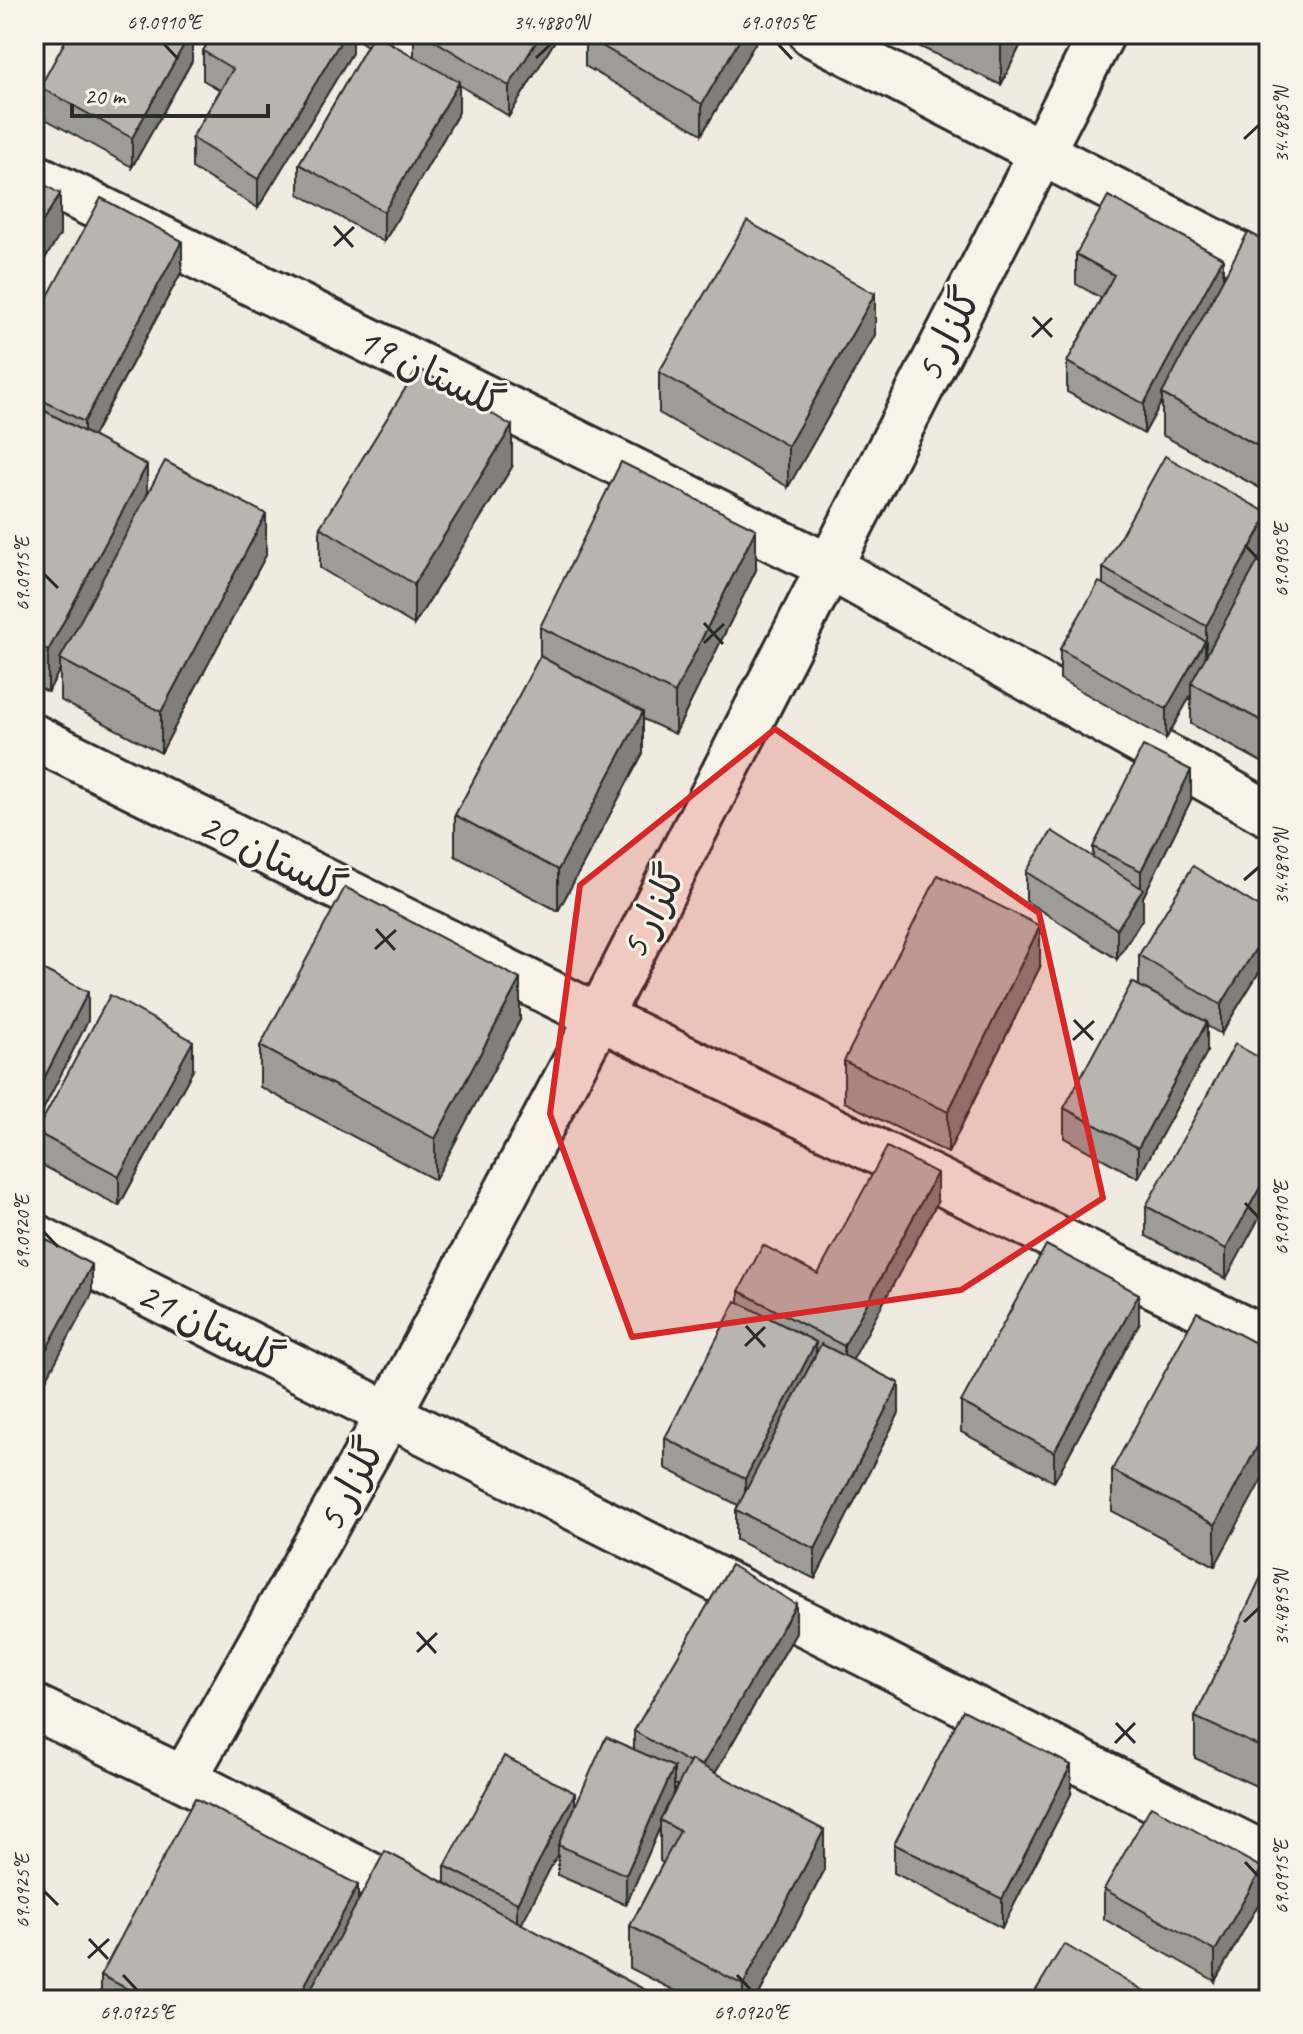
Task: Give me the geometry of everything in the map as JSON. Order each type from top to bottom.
[{"type":"street","points":[[812,34],[1269,270]]},
{"type":"street","name":"گلزار 5","points":[[184,1779],[388,1416],[599,1017],[1102,34]]},
{"type":"street","name":"گلستان 19","points":[[34,176],[828,566],[1269,814]]},
{"type":"street","name":"گلستان 20","points":[[34,737],[599,1017],[1269,1341]]},
{"type":"street","name":"گلستان 21","points":[[34,1236],[1269,1857]]},
{"type":"street","points":[[34,1707],[184,1779],[461,1921]]},
{"type":"highlighted area","points":[[775,729],[1039,913],[1103,1198],[961,1290],[632,1337],[550,1114],[580,885]]},
{"type":"building","points":[[69,34],[190,34],[132,138],[40,87]]},
{"type":"building","points":[[213,34],[345,34],[258,179],[192,138],[233,69],[203,51]]},
{"type":"building","points":[[374,34],[459,82],[384,212],[299,164]]},
{"type":"building","points":[[424,34],[541,34],[509,86]]},
{"type":"building","points":[[586,34],[743,34],[702,104]]},
{"type":"building","points":[[979,34],[1006,34],[1001,44]]},
{"type":"building","points":[[34,178],[60,194],[34,235]]},
{"type":"building","points":[[1108,196],[1223,258],[1144,404],[1067,362],[1114,275],[1076,254]]},
{"type":"building","points":[[101,198],[182,241],[84,422],[34,396],[34,322]]},
{"type":"building","points":[[747,221],[875,294],[788,446],[659,372]]},
{"type":"building","points":[[1248,232],[1269,243],[1269,452],[1162,394]]},
{"type":"building","points":[[418,368],[512,426],[414,584],[320,527]]},
{"type":"building","points":[[45,411],[147,465],[48,651],[34,644],[34,431]]},
{"type":"building","points":[[1165,456],[1269,514],[1206,626],[1103,568]]},
{"type":"building","points":[[165,461],[266,514],[161,712],[60,659]]},
{"type":"building","points":[[621,462],[756,529],[675,693],[540,627]]},
{"type":"building","points":[[1269,541],[1269,725],[1191,683]]},
{"type":"building","points":[[1099,582],[1205,641],[1166,709],[1060,649]]},
{"type":"building","points":[[540,656],[643,712],[558,870],[455,815]]},
{"type":"building","points":[[1143,746],[1191,770],[1141,871],[1093,847]]},
{"type":"building","points":[[1052,831],[1143,889],[1117,929],[1026,872]]},
{"type":"building","points":[[1193,866],[1269,913],[1269,927],[1221,1005],[1139,955]]},
{"type":"building","points":[[938,875],[1040,926],[948,1112],[844,1061]]},
{"type":"building","points":[[345,887],[520,979],[435,1139],[260,1046]]},
{"type":"building","points":[[40,968],[88,992],[34,1098],[34,980]]},
{"type":"building","points":[[1132,982],[1207,1022],[1138,1148],[1064,1108]]},
{"type":"building","points":[[110,995],[193,1041],[119,1176],[36,1132]]},
{"type":"building","points":[[1235,1044],[1269,1063],[1269,1171],[1226,1249],[1146,1206]]},
{"type":"building","points":[[887,1147],[937,1173],[844,1346],[739,1291],[763,1245],[818,1274]]},
{"type":"building","points":[[34,1233],[92,1265],[34,1372]]},
{"type":"building","points":[[1046,1245],[1139,1294],[1054,1452],[961,1402]]},
{"type":"building","points":[[736,1301],[816,1342],[745,1479],[665,1438]]},
{"type":"building","points":[[1197,1312],[1269,1350],[1269,1425],[1215,1525],[1112,1470]]},
{"type":"building","points":[[821,1344],[899,1383],[815,1549],[736,1510]]},
{"type":"building","points":[[731,1565],[796,1604],[702,1766],[691,1760],[690,1763],[634,1731]]},
{"type":"building","points":[[1269,1565],[1269,1751],[1195,1717]]},
{"type":"building","points":[[963,1710],[1071,1765],[1002,1899],[894,1844]]},
{"type":"building","points":[[606,1737],[674,1767],[626,1875],[558,1845]]},
{"type":"building","points":[[504,1756],[575,1793],[517,1903],[445,1866]]},
{"type":"building","points":[[691,1760],[824,1830],[743,1985],[630,1926],[680,1831],[660,1820]]},
{"type":"building","points":[[195,1798],[358,1885],[297,2000],[148,2000],[101,1975]]},
{"type":"building","points":[[1151,1806],[1262,1868],[1215,1951],[1104,1889]]},
{"type":"building","points":[[385,1851],[649,1992],[644,2000],[305,2000]]},
{"type":"building","points":[[1064,1944],[1158,2000],[1030,2000]]}]
